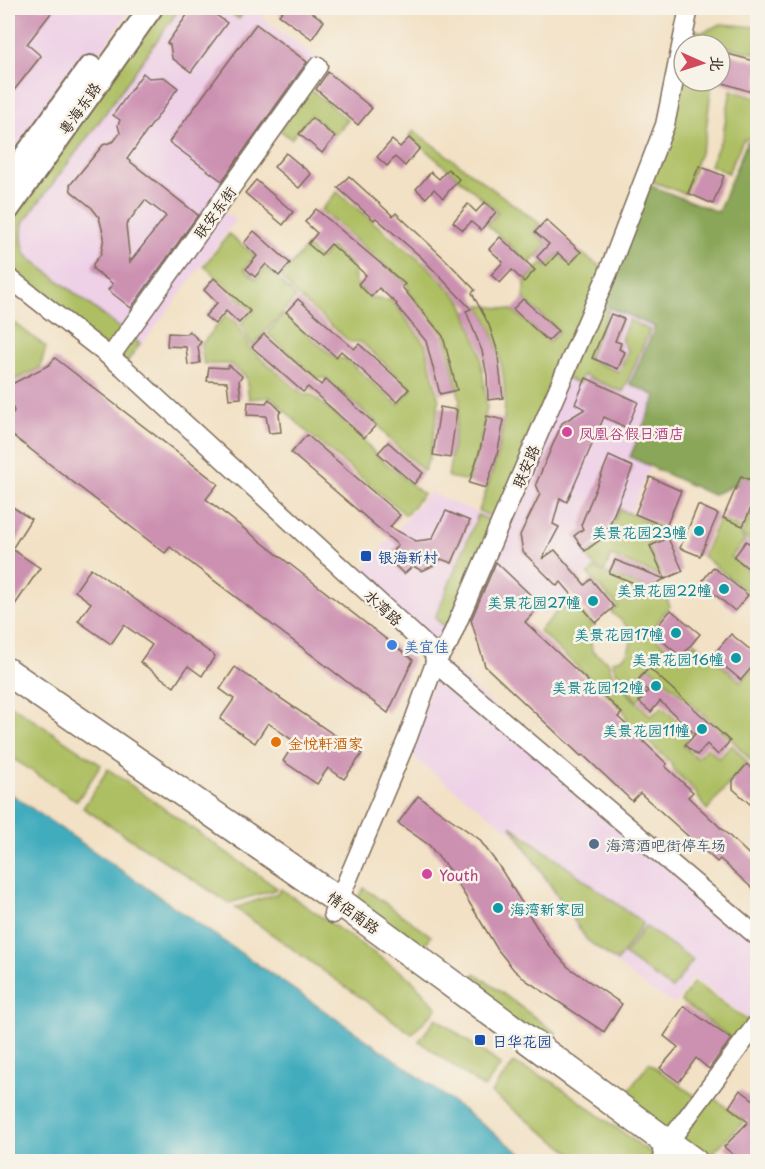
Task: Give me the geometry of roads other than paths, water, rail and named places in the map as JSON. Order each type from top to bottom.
[{"type":"highway","name":"情侣南路","points":[[8,672],[336,907],[667,1152],[694,1161]]},
{"type":"highway","name":"情侣南路","points":[[8,691],[336,907]]},
{"type":"main road","name":"粤海东路","points":[[8,180],[133,8]]},
{"type":"main road","name":"粤海东路","points":[[8,209],[151,8]]},
{"type":"street","name":"联安路","points":[[336,907],[404,748],[435,663],[449,642],[613,259],[665,125],[688,8]]},
{"type":"street","name":"联安东街","points":[[110,357],[318,66]]},
{"type":"street","name":"水湾路","points":[[8,277],[110,357],[434,653],[435,663],[758,937]]},
{"type":"street","points":[[667,1152],[758,1022]]},
{"type":"water","points":[[8,792],[407,1068],[531,1161],[8,1161]]},
{"type":"place","name":"凤凰谷假日酒店","points":[[567,432]]},
{"type":"place","name":"美景花园23幢","points":[[699,531]]},
{"type":"place","name":"银海新村","points":[[366,556]]},
{"type":"place","name":"美景花园22幢","points":[[724,589]]},
{"type":"place","name":"美景花园27幢","points":[[593,601]]},
{"type":"place","name":"美景花园17幢","points":[[676,633]]},
{"type":"place","name":"美宜佳","points":[[392,645]]},
{"type":"place","name":"美景花园16幢","points":[[736,658]]},
{"type":"place","name":"美景花园12幢","points":[[656,686]]},
{"type":"place","name":"美景花园11幢","points":[[702,729]]},
{"type":"place","name":"金悅軒酒家","points":[[276,742]]},
{"type":"place","name":"海湾酒吧街停车场","points":[[594,844]]},
{"type":"place","name":"Youth","points":[[427,874]]},
{"type":"place","name":"海湾新家园","points":[[498,908]]},
{"type":"place","name":"日华花园","points":[[480,1040]]}]
